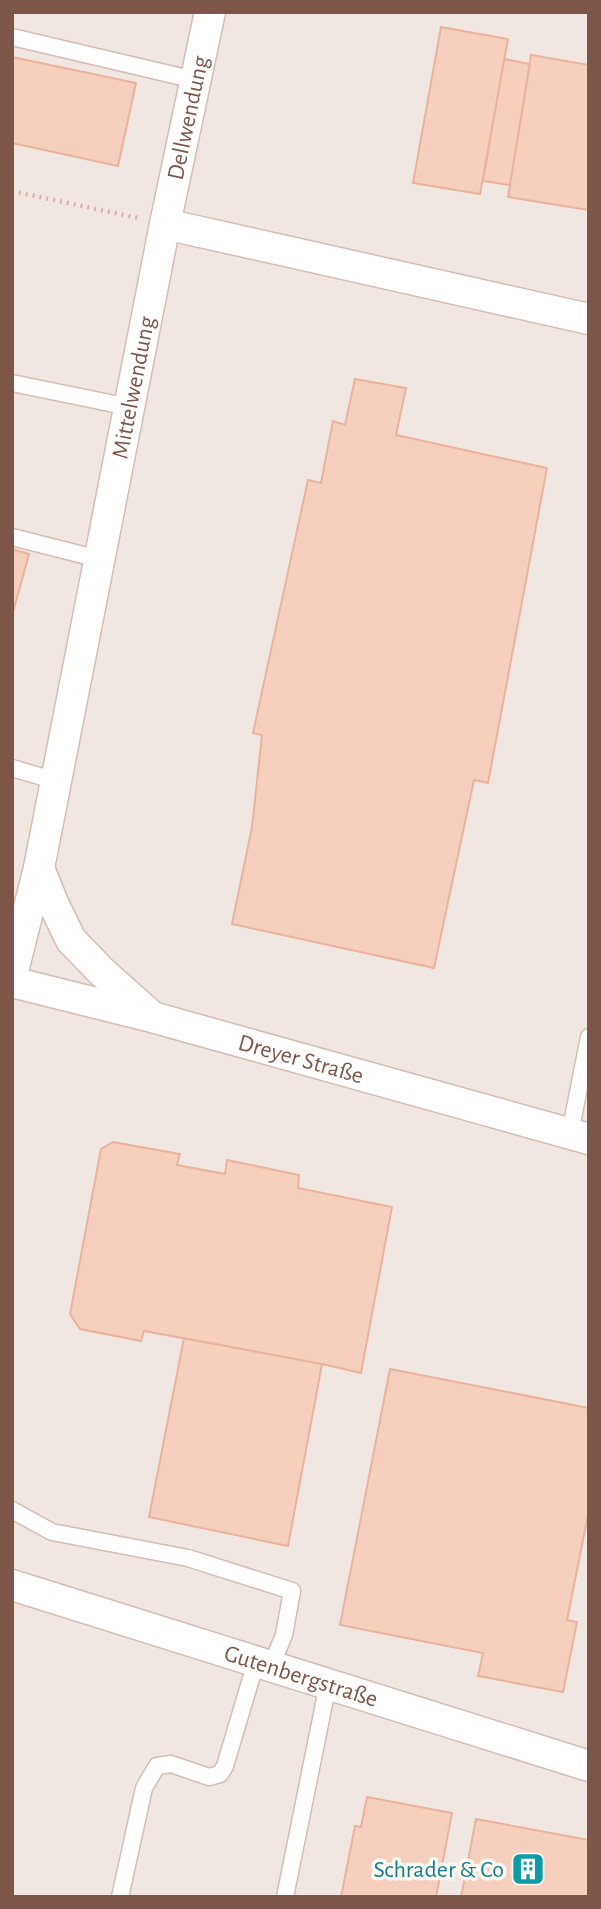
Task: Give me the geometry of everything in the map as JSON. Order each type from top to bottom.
[{"type":"street","name":"Dellwendung","points":[[165,224],[210,12]]},
{"type":"street","points":[[165,224],[589,319]]},
{"type":"street","name":"Mittelwendung","points":[[12,975],[39,868],[165,224]]},
{"type":"street","points":[[39,868],[71,940],[152,1017]]},
{"type":"street","name":"Dreyer Straße","points":[[12,982],[152,1017],[580,1136]]},
{"type":"street","name":"Gutenbergstraße","points":[[12,1585],[589,1766]]},
{"type":"lane","points":[[12,37],[195,80]]},
{"type":"lane","points":[[12,383],[129,407]]},
{"type":"lane","points":[[12,537],[99,559]]},
{"type":"lane","points":[[12,768],[55,781]]},
{"type":"lane","points":[[580,1136],[589,1037]]},
{"type":"lane","points":[[12,1510],[52,1532],[188,1558],[292,1591],[284,1635],[264,1664],[225,1766],[219,1774],[209,1777],[171,1764],[157,1766],[144,1788],[120,1897]]},
{"type":"lane","points":[[285,1897],[328,1684]]},
{"type":"path","points":[[12,191],[165,224]]},
{"type":"shaded area","points":[[12,12],[589,12],[589,1897],[12,1897]]},
{"type":"building","points":[[441,27],[508,39],[480,194],[413,183]]},
{"type":"building","points":[[531,55],[589,65],[589,210],[508,197]]},
{"type":"building","points":[[12,57],[136,83],[118,166],[12,143]]},
{"type":"building","points":[[504,59],[530,64],[510,185],[483,181]]},
{"type":"building","points":[[355,379],[406,388],[396,435],[547,468],[488,783],[474,780],[434,968],[232,924],[252,827],[262,735],[253,733],[308,480],[321,483],[333,421],[345,425]]},
{"type":"building","points":[[12,549],[29,554],[12,616]]},
{"type":"building","points":[[113,1142],[180,1154],[177,1165],[225,1174],[227,1160],[299,1175],[298,1188],[392,1207],[361,1373],[144,1331],[141,1341],[80,1329],[70,1314],[101,1149]]},
{"type":"building","points":[[184,1338],[322,1364],[288,1546],[149,1517]]},
{"type":"building","points":[[390,1369],[589,1408],[589,1510],[567,1620],[577,1622],[563,1692],[478,1676],[483,1653],[340,1625]]},
{"type":"building","points":[[367,1797],[452,1813],[436,1897],[341,1897],[355,1826],[361,1827]]},
{"type":"building","name":"Schrader & Co","points":[[476,1819],[589,1840],[589,1897],[461,1897]]},
{"type":"place","name":"Schrader & Co","points":[[528,1869]]}]
